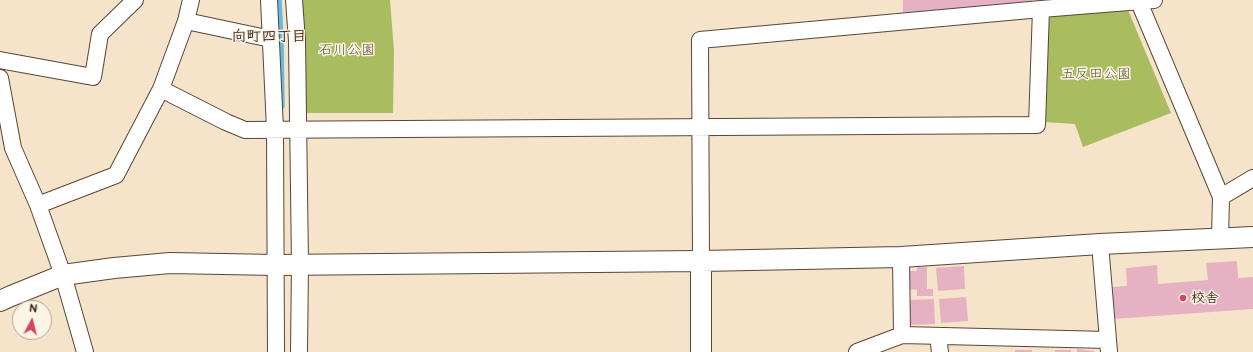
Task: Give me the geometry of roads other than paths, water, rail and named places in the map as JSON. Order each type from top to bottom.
[{"type":"street","points":[[0,60],[93,77],[100,34],[135,0]]},
{"type":"street","points":[[38,205],[116,175],[161,89],[186,21],[192,0]]},
{"type":"street","points":[[269,0],[275,129],[276,352]]},
{"type":"street","points":[[294,0],[297,41],[300,264],[299,352]]},
{"type":"street","points":[[701,352],[700,40],[1146,1],[1221,197],[1220,239]]},
{"type":"street","points":[[161,89],[245,130],[1037,125],[1041,9]]},
{"type":"street","points":[[186,21],[271,39]]},
{"type":"street","points":[[0,78],[13,148],[38,205],[64,275],[85,352]]},
{"type":"street","points":[[1221,197],[1253,178]]},
{"type":"street","points":[[0,301],[64,275],[114,268],[170,263],[276,265],[701,261],[901,257],[1100,244],[1253,237]]},
{"type":"street","points":[[857,352],[902,335],[939,344],[1109,346],[1100,244]]},
{"type":"street","points":[[901,257],[902,335]]},
{"type":"waterway","points":[[279,0],[282,106]]},
{"type":"place","name":"校舎","points":[[1183,298]]},
{"type":"district","name":"向町四丁目","points":[[269,37]]},
{"type":"park label","name":"石川公園","points":[[347,50]]},
{"type":"park label","name":"五反田公園","points":[[1096,74]]}]
